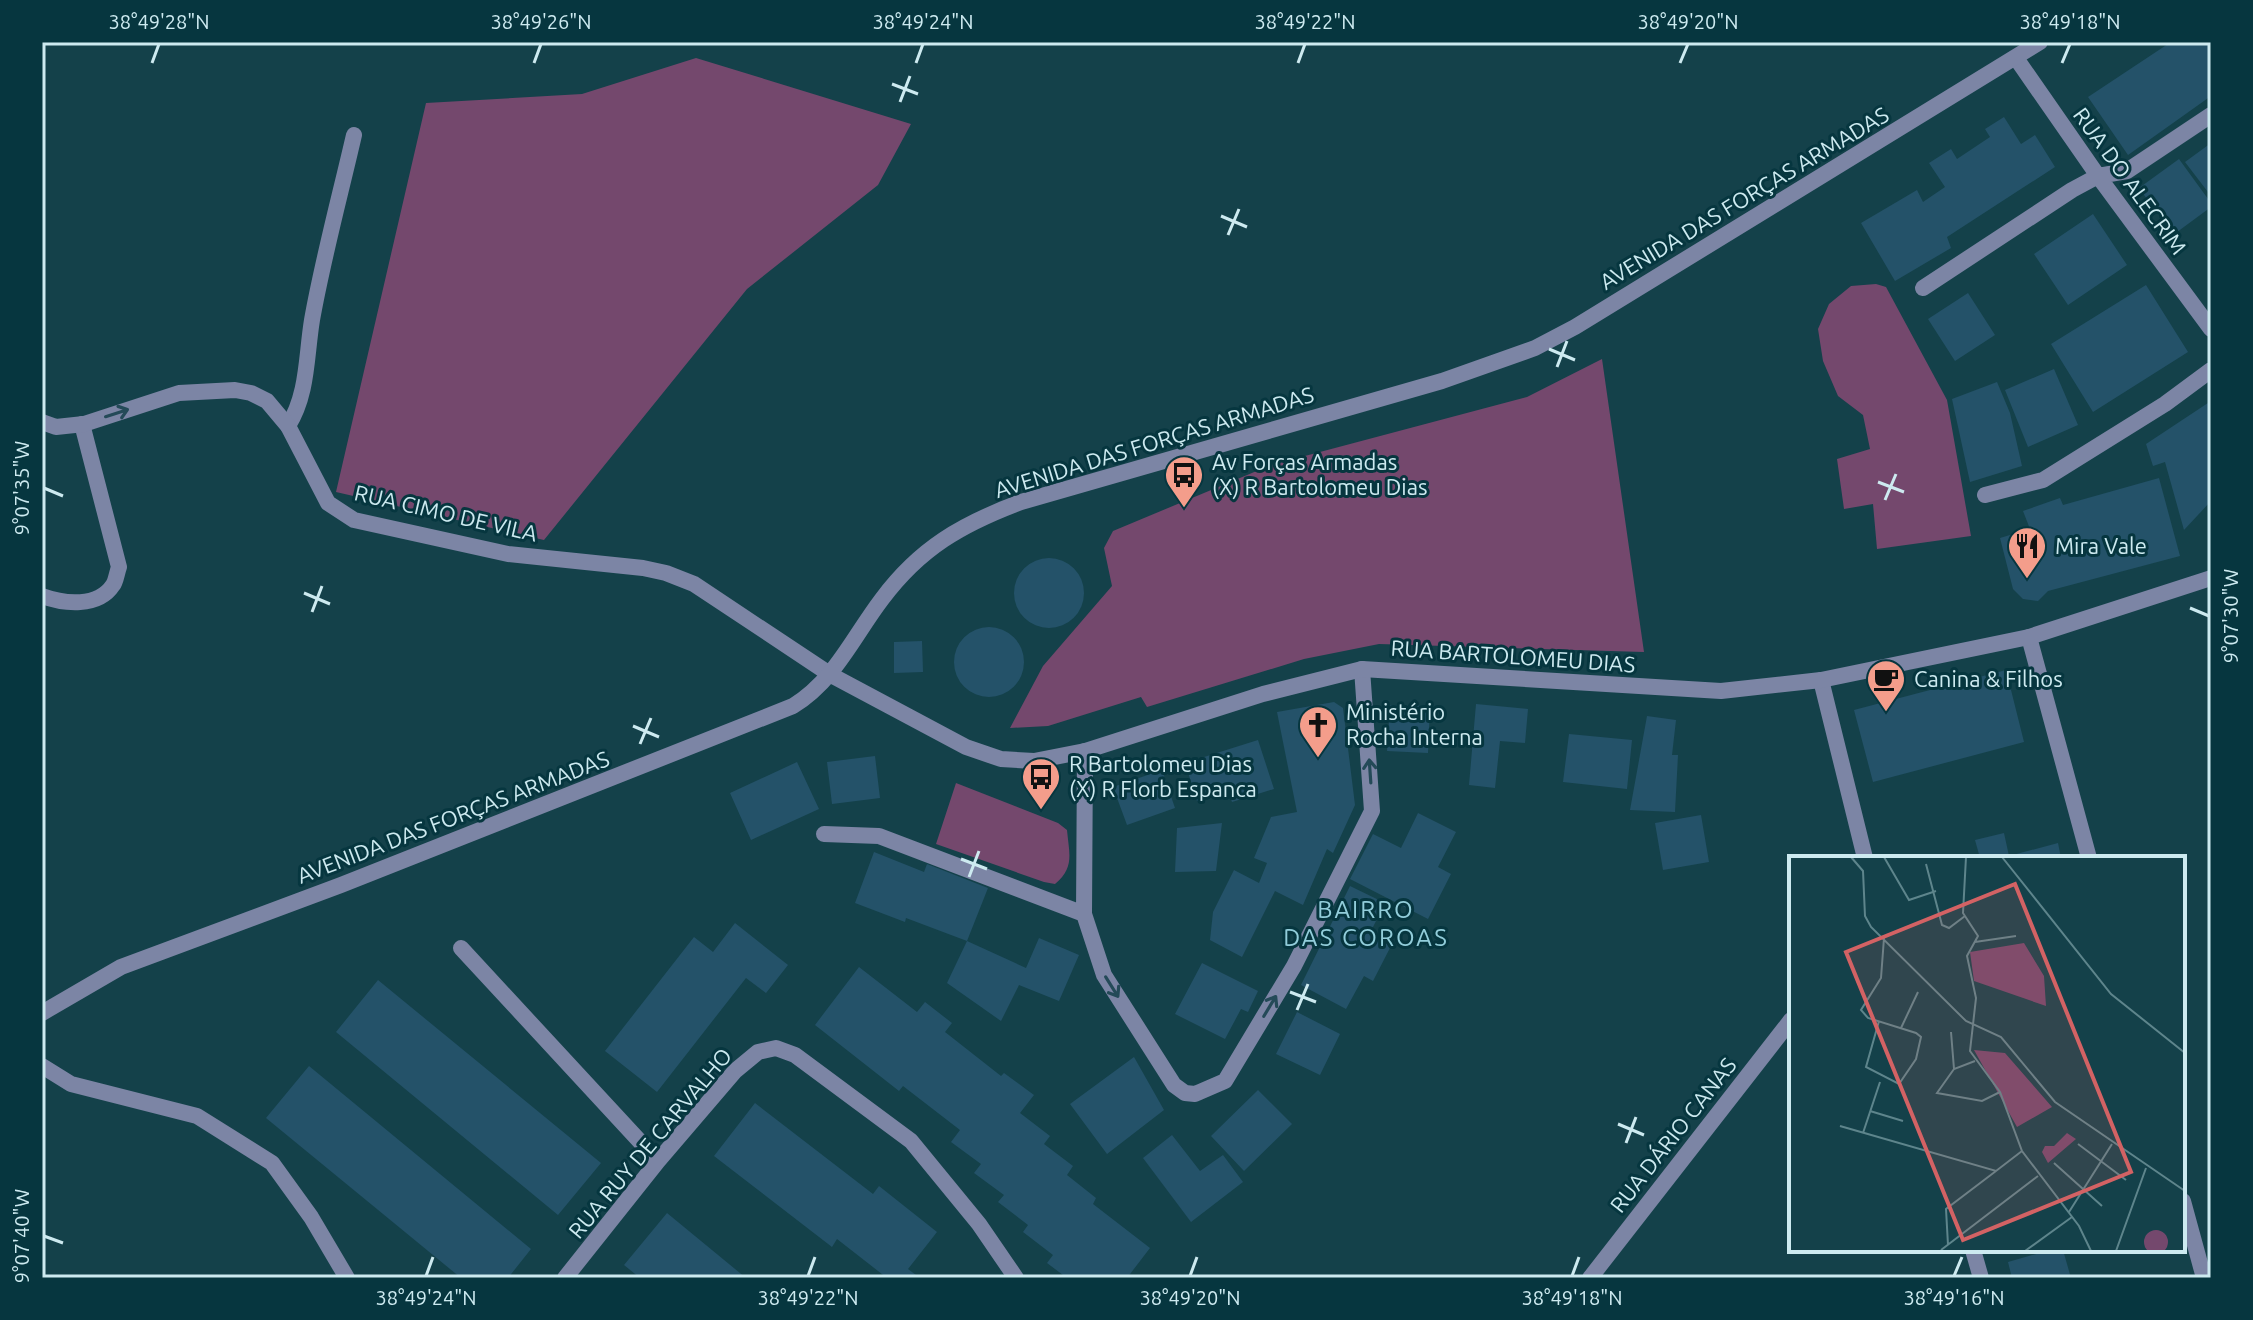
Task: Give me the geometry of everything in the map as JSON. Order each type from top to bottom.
[{"type":"street","name":"AVENIDA DAS FORÇAS ARMADAS","points":[[42,1013],[121,967],[341,885],[774,715],[809,696],[831,675],[881,600],[909,566],[933,545],[960,528],[1021,502],[1442,381],[1535,348],[1575,327],[2040,42]]},
{"type":"street","name":"RUA DO ALECRIM","points":[[2016,58],[2211,329]]},
{"type":"street","points":[[1923,288],[2072,190],[2098,176],[2127,171],[2211,115]]},
{"type":"street","points":[[288,426],[297,412],[303,391],[312,320],[354,135]]},
{"type":"street","points":[[1985,495],[2043,480],[2165,404],[2211,370]]},
{"type":"street","name":"RUA CIMO DE VILA","points":[[42,422],[56,427],[82,424],[179,393],[235,390],[251,393],[267,401],[288,426],[328,503],[354,520],[508,554],[666,573],[694,584],[831,675]]},
{"type":"street","points":[[42,596],[55,601],[79,603],[97,598],[113,585],[119,567],[82,424]]},
{"type":"street","name":"RUA BARTOLOMEU DIAS","points":[[831,675],[966,747],[1001,759],[1034,761],[1085,751],[1263,694],[1362,669],[1721,691],[1821,680],[2029,637],[2211,578]]},
{"type":"street","points":[[2029,637],[2088,856]]},
{"type":"street","points":[[1085,751],[1084,914],[1104,975],[1174,1085],[1185,1093],[1195,1094],[1225,1081],[1294,966],[1372,811],[1362,669]]},
{"type":"street","points":[[1821,680],[1865,856]]},
{"type":"street","points":[[824,834],[879,836],[1084,914]]},
{"type":"street","points":[[461,948],[658,1161]]},
{"type":"street","name":"RUA DÁRIO CANAS","points":[[1590,1278],[1789,1023]]},
{"type":"street","name":"RUA RUY DE CARVALHO","points":[[565,1278],[735,1071],[758,1052],[776,1048],[795,1055],[911,1141],[979,1224],[1016,1278]]},
{"type":"street","points":[[42,1066],[71,1084],[197,1116],[272,1163],[311,1217],[347,1278]]},
{"type":"street","points":[[2185,1208],[2204,1278]]},
{"type":"street","points":[[1974,1252],[1981,1278]]},
{"type":"shaded area","points":[[696,58],[911,124],[878,185],[747,289],[544,540],[336,492],[426,103],[582,94]]},
{"type":"shaded area","points":[[1876,284],[1886,287],[1947,400],[1971,536],[1877,549],[1873,504],[1844,509],[1837,459],[1870,449],[1863,415],[1838,396],[1823,361],[1818,329],[1829,304],[1851,286]]},
{"type":"shaded area","points":[[1602,359],[1644,652],[1379,644],[1304,659],[1147,707],[1141,697],[1048,726],[1010,728],[1043,666],[1112,586],[1104,548],[1113,531],[1271,465],[1527,397]]},
{"type":"shaded area","points":[[956,783],[1058,823],[1067,830],[1069,860],[1061,878],[1055,884],[1044,882],[936,844]]},
{"type":"building","points":[[2171,42],[2211,42],[2211,96],[2128,155],[2088,97]]},
{"type":"building","points":[[2004,117],[2021,144],[2035,135],[2055,167],[1947,237],[1951,248],[1895,281],[1861,223],[1917,190],[1923,202],[1945,187],[1929,163],[1951,149],[1957,159],[1990,137],[1985,129]]},
{"type":"building","points":[[2211,143],[2211,196],[2185,162]]},
{"type":"building","points":[[2179,159],[2211,207],[2173,235],[2139,188]]},
{"type":"building","points":[[2093,214],[2127,265],[2068,305],[2034,254]]},
{"type":"building","points":[[2146,285],[2188,352],[2093,412],[2051,344]]},
{"type":"building","points":[[1968,293],[1995,335],[1955,361],[1928,319]]},
{"type":"building","points":[[2054,369],[2078,425],[2028,447],[2005,390]]},
{"type":"building","points":[[1997,382],[2010,413],[2022,466],[1970,482],[1952,399]]},
{"type":"building","points":[[2211,401],[2211,501],[2184,530],[2165,462],[2153,466],[2146,444]]},
{"type":"building","points":[[2159,478],[2180,556],[2048,591],[2038,601],[2023,599],[2013,589],[2000,538],[2030,529],[2023,511],[2060,498],[2063,505]]},
{"type":"building","points":[[1049,558],[1074,568],[1084,593],[1074,618],[1049,628],[1024,618],[1014,593],[1024,568]]},
{"type":"building","points":[[989,627],[1014,637],[1024,662],[1014,687],[989,697],[964,687],[954,662],[964,637]]},
{"type":"building","points":[[922,641],[923,672],[894,673],[894,642]]},
{"type":"building","points":[[2006,670],[2024,742],[1873,782],[1854,710]]},
{"type":"building","points":[[1334,702],[1343,708],[1355,805],[1333,853],[1327,849],[1303,905],[1275,891],[1242,957],[1210,940],[1213,912],[1234,870],[1259,883],[1267,863],[1254,858],[1271,817],[1297,812],[1277,712]]},
{"type":"building","points":[[1476,704],[1528,709],[1525,743],[1500,741],[1495,788],[1469,785]]},
{"type":"building","points":[[1390,705],[1430,706],[1428,753],[1387,751]]},
{"type":"building","points":[[1647,716],[1676,720],[1672,755],[1678,755],[1675,812],[1630,810]]},
{"type":"building","points":[[1569,734],[1632,740],[1627,789],[1563,782]]},
{"type":"building","points":[[1258,740],[1274,789],[1232,802],[1228,791],[1197,801],[1185,763]]},
{"type":"building","points":[[875,756],[880,798],[832,804],[827,762]]},
{"type":"building","points":[[797,762],[819,809],[751,840],[730,793]]},
{"type":"building","points":[[1162,770],[1175,808],[1127,825],[1113,787]]},
{"type":"building","points":[[1418,813],[1456,832],[1438,867],[1451,874],[1428,919],[1350,879],[1373,834],[1401,848]]},
{"type":"building","points":[[1701,815],[1709,862],[1663,870],[1655,823]]},
{"type":"building","points":[[1222,823],[1216,871],[1175,872],[1177,828]]},
{"type":"building","points":[[2004,833],[2009,856],[1979,856],[1975,840]]},
{"type":"building","points":[[2058,843],[2061,856],[2009,856]]},
{"type":"building","points":[[874,852],[924,872],[927,864],[988,888],[967,941],[855,903]]},
{"type":"building","points":[[1350,886],[1385,903],[1369,935],[1391,946],[1373,981],[1364,976],[1346,1009],[1301,985]]},
{"type":"building","points":[[735,923],[788,965],[766,993],[746,978],[657,1092],[605,1051],[694,937],[713,952]]},
{"type":"building","points":[[1039,938],[1079,955],[1059,1001],[1019,985],[1001,1021],[947,983],[967,941],[1026,968]]},
{"type":"building","points":[[1202,963],[1258,991],[1248,1012],[1241,1009],[1225,1039],[1175,1014]]},
{"type":"building","points":[[859,967],[917,1012],[925,1002],[952,1023],[945,1032],[1001,1076],[1004,1073],[1034,1095],[1020,1113],[1050,1136],[1044,1144],[1073,1166],[1067,1175],[1096,1198],[1093,1204],[1150,1248],[1127,1278],[1067,1278],[1047,1263],[1053,1255],[1023,1232],[1028,1225],[998,1202],[1004,1195],[974,1173],[981,1164],[951,1142],[960,1130],[903,1086],[899,1091],[815,1025]]},
{"type":"building","points":[[378,980],[601,1163],[558,1215],[336,1032]]},
{"type":"building","points":[[1297,1012],[1340,1034],[1320,1075],[1276,1054]]},
{"type":"building","points":[[1134,1057],[1164,1110],[1107,1154],[1070,1104]]},
{"type":"building","points":[[309,1066],[531,1249],[508,1278],[461,1278],[266,1118]]},
{"type":"building","points":[[1258,1090],[1292,1124],[1244,1171],[1211,1136]]},
{"type":"building","points":[[755,1103],[873,1194],[879,1186],[937,1232],[908,1269],[920,1278],[887,1278],[837,1239],[832,1247],[714,1156]]},
{"type":"building","points":[[1172,1135],[1200,1171],[1223,1155],[1243,1182],[1191,1222],[1143,1158]]},
{"type":"building","points":[[667,1213],[746,1278],[640,1278],[624,1265]]},
{"type":"building","points":[[2043,1252],[2064,1252],[2071,1278],[2012,1278],[2008,1262]]},
{"type":"place","name":"Av Forças Armadas (X) R Bartolomeu Dias","points":[[1184,509]]},
{"type":"place","name":"Mira Vale","points":[[2027,580]]},
{"type":"place","name":"Canina & Filhos","points":[[1886,713]]},
{"type":"place","name":"Ministério Rocha Interna","points":[[1318,759]]},
{"type":"place","name":"R Bartolomeu Dias (X) R Florb Espanca","points":[[1041,811]]},
{"type":"district","name":"BAIRRO DAS COROAS","points":[[1366,924]]}]
